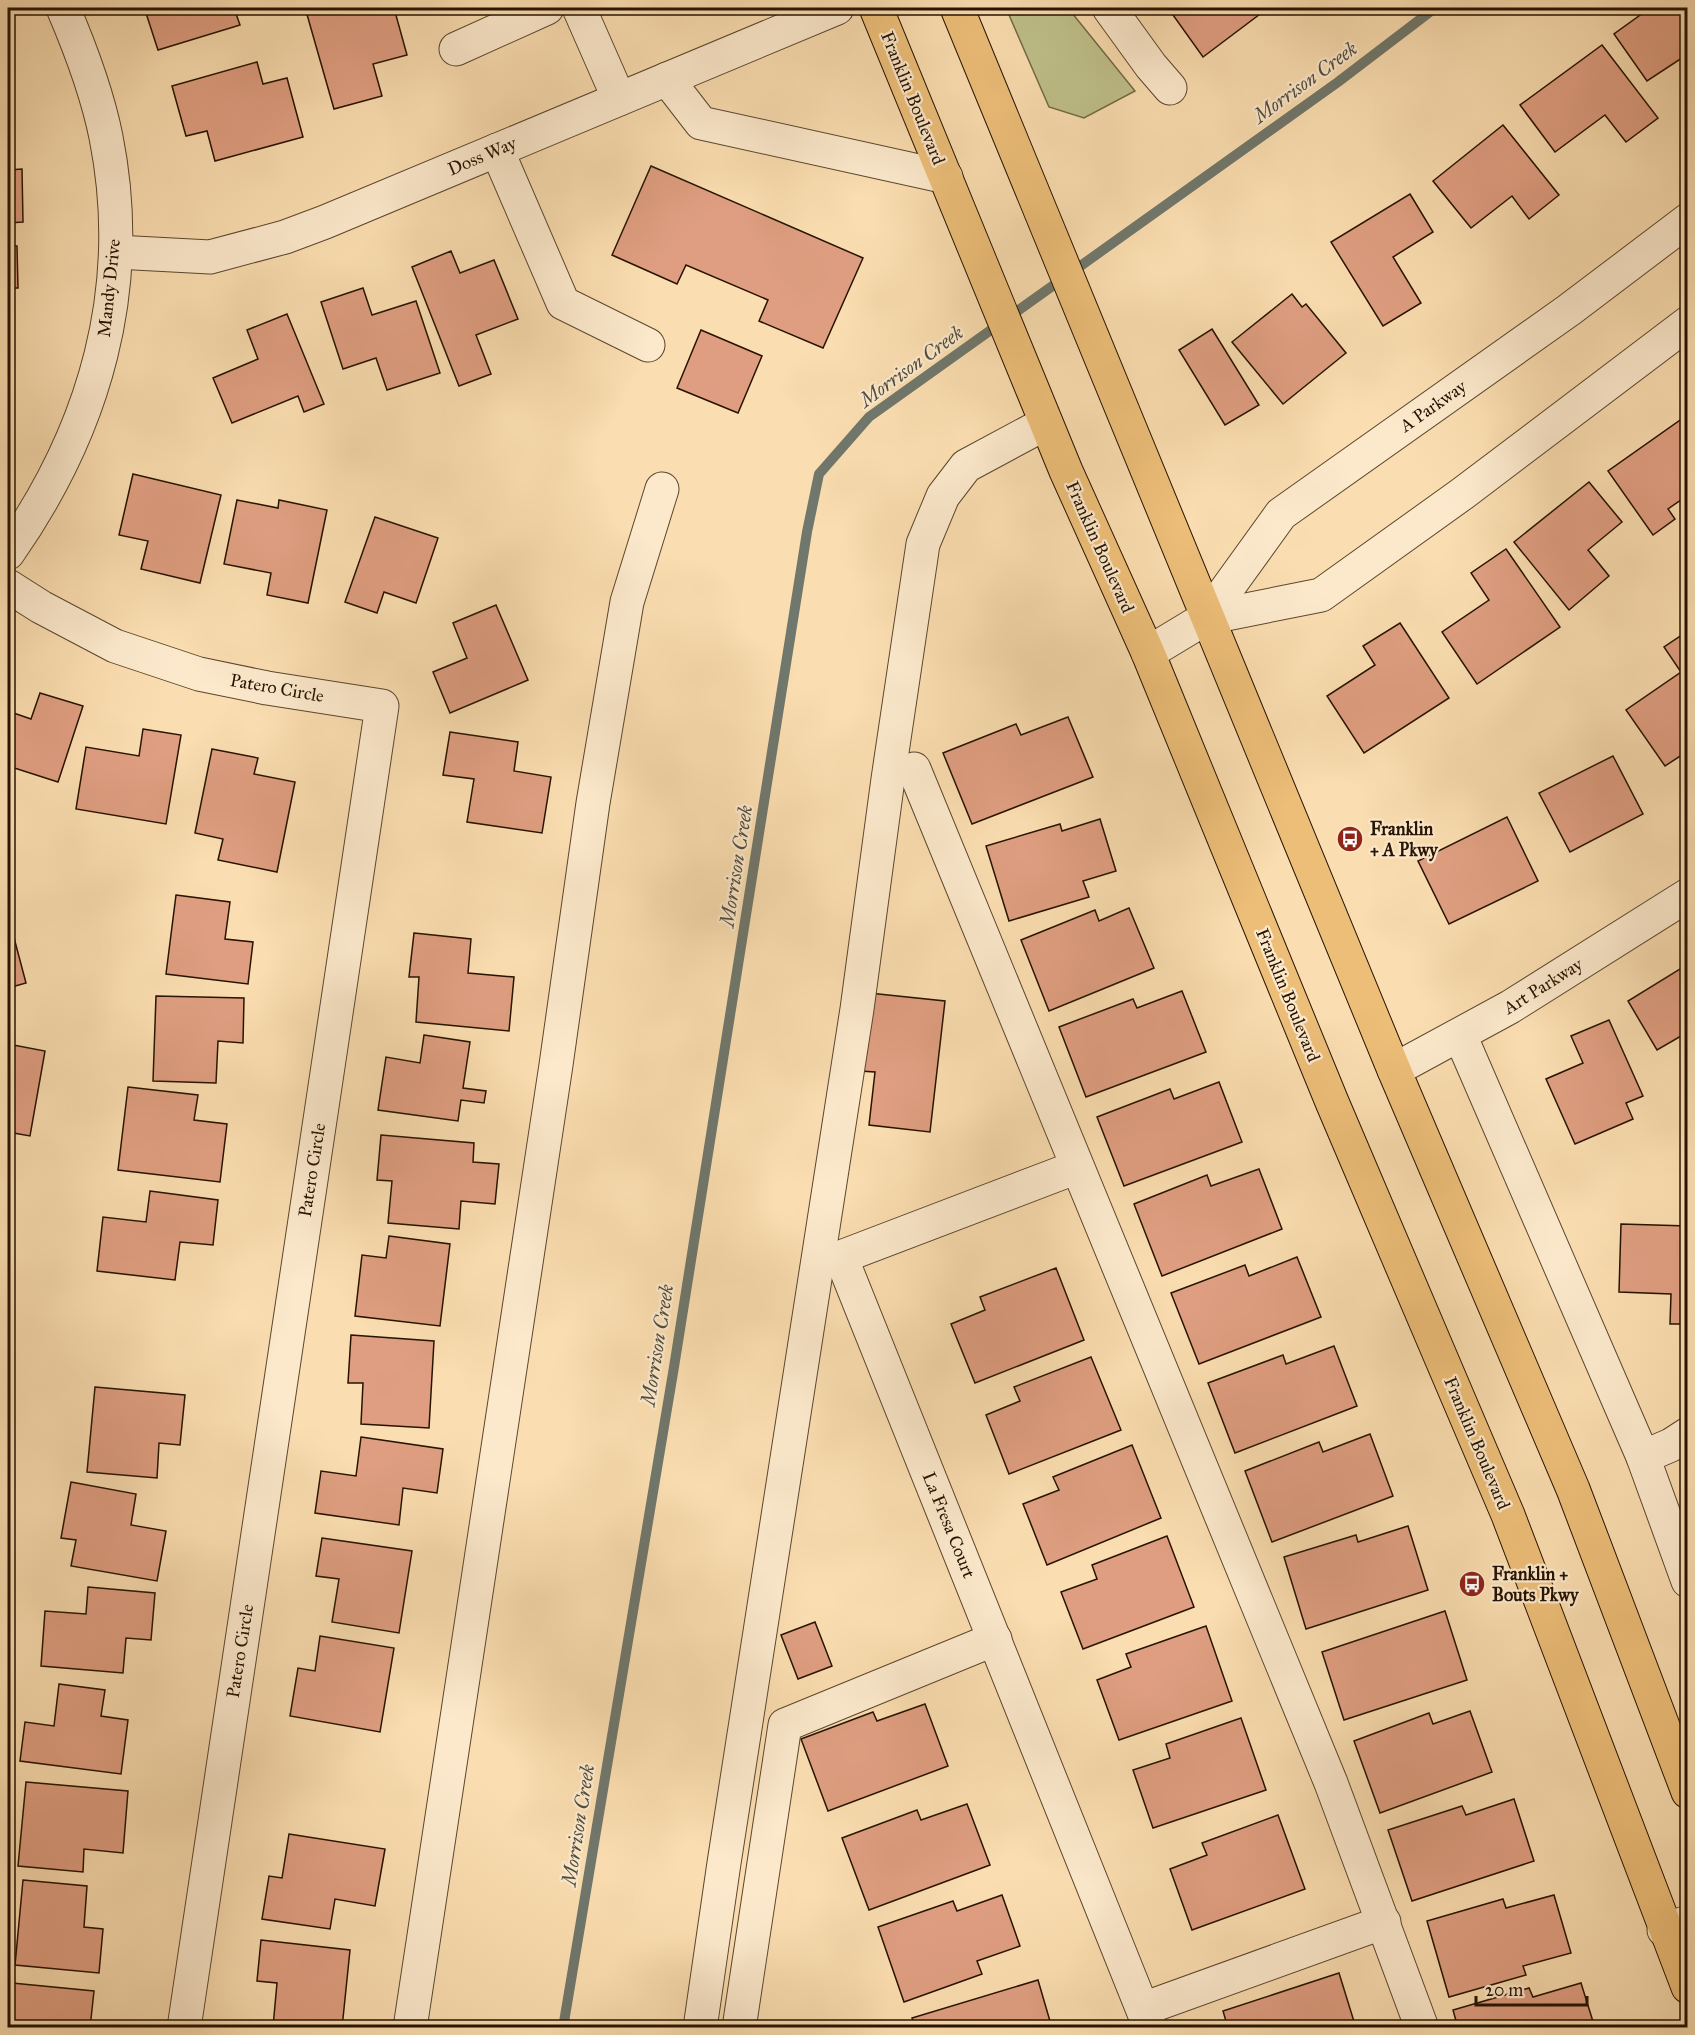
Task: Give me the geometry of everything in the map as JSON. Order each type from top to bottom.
[{"type":"main road","name":"Franklin Boulevard","points":[[876,8],[1066,471],[1148,653],[1332,1102],[1508,1515],[1676,1926],[1688,1988]]},
{"type":"main road","points":[[957,8],[1206,618],[1394,1070],[1573,1489],[1688,1792]]},
{"type":"street","name":"Mandy Drive","points":[[8,553],[25,529],[53,480],[85,411],[99,366],[111,310],[116,252],[114,193],[106,136],[86,62],[63,8]]},
{"type":"street","points":[[456,49],[547,8]]},
{"type":"street","points":[[579,8],[620,99]]},
{"type":"street","name":"Doss Way","points":[[116,252],[210,257],[285,237],[837,8]]},
{"type":"street","points":[[1110,8],[1151,66],[1170,88]]},
{"type":"street","points":[[667,79],[701,123],[946,177]]},
{"type":"street","points":[[497,150],[563,303],[648,345]]},
{"type":"street","name":"A Parkway","points":[[1206,618],[1281,514],[1569,310],[1688,220]]},
{"type":"street","name":"A Parkway","points":[[1148,653],[1206,618],[1321,595],[1462,494],[1688,323]]},
{"type":"street","points":[[700,2028],[857,1009],[923,544],[943,496],[966,466],[1046,423]]},
{"type":"street","points":[[410,2028],[556,1065],[593,803],[627,602],[662,489]]},
{"type":"street","name":"Patero Circle","points":[[8,586],[41,607],[115,646],[199,674],[267,688],[382,706],[184,2028]]},
{"type":"street","points":[[914,769],[1331,1784],[1422,2028]]},
{"type":"street","name":"Art Parkway","points":[[1394,1070],[1510,1008],[1688,895]]},
{"type":"street","points":[[1460,1035],[1643,1457],[1688,1581]]},
{"type":"street","name":"La Fresa Court","points":[[1077,1167],[841,1257],[1147,2018]]},
{"type":"street","points":[[1643,1457],[1671,1445],[1688,1434]]},
{"type":"street","points":[[739,2028],[785,1725],[995,1639]]},
{"type":"street","points":[[1147,2018],[1384,1922]]},
{"type":"green space","points":[[1006,8],[1068,8],[1135,91],[1084,118],[1049,107]]},
{"type":"building","points":[[234,8],[240,25],[158,50],[145,10]]},
{"type":"building","points":[[318,8],[394,8],[407,55],[373,64],[382,96],[334,109],[306,11]]},
{"type":"building","points":[[1168,8],[1268,8],[1203,57]]},
{"type":"building","points":[[1650,8],[1688,8],[1688,54],[1647,81],[1614,34]]},
{"type":"building","points":[[1602,45],[1658,118],[1626,142],[1605,115],[1555,152],[1520,105]]},
{"type":"building","points":[[257,62],[263,84],[287,78],[303,137],[215,161],[207,131],[186,136],[172,86]]},
{"type":"building","points":[[1503,125],[1559,195],[1529,219],[1512,196],[1471,228],[1433,181]]},
{"type":"building","points":[[651,166],[863,258],[823,348],[759,321],[768,300],[686,265],[677,284],[612,255]]},
{"type":"building","points":[[22,169],[23,222],[8,223],[8,170]]},
{"type":"building","points":[[1410,194],[1433,232],[1393,257],[1421,303],[1383,326],[1331,242]]},
{"type":"building","points":[[8,246],[17,246],[18,288],[8,288]]},
{"type":"building","points":[[451,251],[460,273],[494,260],[518,319],[476,335],[491,374],[459,386],[412,267]]},
{"type":"building","points":[[363,288],[372,315],[416,301],[440,373],[387,390],[376,358],[343,369],[321,302]]},
{"type":"building","points":[[1292,294],[1302,307],[1306,304],[1346,353],[1283,404],[1232,342]]},
{"type":"building","points":[[287,314],[324,404],[304,412],[298,396],[232,423],[213,378],[258,359],[247,330]]},
{"type":"building","points":[[1212,329],[1259,405],[1225,425],[1179,350]]},
{"type":"building","points":[[701,330],[762,356],[738,413],[677,388]]},
{"type":"building","points":[[1686,416],[1688,495],[1668,509],[1675,519],[1653,535],[1608,471]]},
{"type":"building","points":[[133,474],[221,495],[200,583],[141,569],[148,541],[119,535]]},
{"type":"building","points":[[1589,482],[1622,522],[1588,550],[1609,576],[1569,610],[1514,542]]},
{"type":"building","points":[[237,500],[278,508],[279,500],[327,510],[308,603],[267,595],[271,573],[224,564]]},
{"type":"building","points":[[375,517],[438,538],[416,603],[384,592],[377,613],[345,602]]},
{"type":"building","points":[[1506,549],[1560,627],[1477,684],[1442,632],[1489,600],[1471,573]]},
{"type":"building","points":[[496,605],[528,680],[450,713],[433,672],[467,658],[453,623]]},
{"type":"building","points":[[1400,623],[1449,698],[1364,753],[1327,696],[1375,665],[1363,646]]},
{"type":"building","points":[[1688,631],[1688,751],[1665,766],[1626,710],[1681,672],[1664,647]]},
{"type":"building","points":[[40,693],[83,706],[58,782],[8,766],[8,711],[31,719]]},
{"type":"building","points":[[1068,717],[1093,777],[972,824],[943,753],[1016,724],[1021,735]]},
{"type":"building","points":[[143,729],[181,735],[166,824],[76,809],[86,747],[139,756]]},
{"type":"building","points":[[450,732],[518,742],[514,771],[551,777],[542,833],[467,822],[474,779],[443,775]]},
{"type":"building","points":[[212,749],[258,758],[254,774],[295,782],[277,872],[218,860],[223,839],[195,833]]},
{"type":"building","points":[[1613,756],[1643,814],[1570,852],[1539,793]]},
{"type":"building","points":[[1507,817],[1538,881],[1449,924],[1418,861]]},
{"type":"building","points":[[1100,819],[1116,871],[1083,881],[1089,897],[1009,921],[986,846],[1060,824],[1062,831]]},
{"type":"building","points":[[176,895],[230,902],[225,939],[253,942],[248,984],[166,974]]},
{"type":"building","points":[[1129,908],[1154,968],[1049,1011],[1021,940],[1095,910],[1099,921]]},
{"type":"building","points":[[8,915],[26,983],[8,988]]},
{"type":"building","points":[[414,933],[471,939],[468,973],[514,977],[509,1031],[416,1022],[419,977],[409,977]]},
{"type":"building","points":[[1688,964],[1688,1032],[1657,1050],[1628,1001]]},
{"type":"building","points":[[1182,991],[1206,1052],[1086,1097],[1059,1027],[1133,999],[1137,1008]]},
{"type":"building","points":[[869,993],[945,1001],[930,1132],[869,1125],[875,1072],[860,1071]]},
{"type":"building","points":[[156,996],[244,998],[243,1043],[218,1041],[216,1083],[153,1081]]},
{"type":"building","points":[[1609,1020],[1643,1096],[1626,1103],[1633,1119],[1575,1144],[1546,1079],[1583,1063],[1571,1036]]},
{"type":"building","points":[[424,1035],[470,1042],[463,1088],[486,1091],[484,1103],[461,1100],[458,1121],[378,1110],[386,1057],[420,1063]]},
{"type":"building","points":[[8,1044],[45,1051],[30,1136],[8,1132]]},
{"type":"building","points":[[1219,1082],[1242,1142],[1124,1186],[1097,1117],[1170,1089],[1174,1099]]},
{"type":"building","points":[[128,1087],[198,1095],[194,1120],[227,1124],[220,1182],[118,1170]]},
{"type":"building","points":[[381,1135],[474,1143],[473,1162],[499,1164],[495,1204],[461,1201],[459,1229],[388,1223],[392,1181],[377,1180]]},
{"type":"building","points":[[1259,1169],[1282,1229],[1162,1276],[1134,1204],[1207,1175],[1211,1186]]},
{"type":"building","points":[[150,1191],[218,1200],[213,1245],[180,1242],[175,1280],[97,1271],[103,1217],[146,1222]]},
{"type":"building","points":[[1621,1224],[1688,1226],[1688,1324],[1670,1324],[1671,1294],[1619,1292]]},
{"type":"building","points":[[389,1236],[450,1244],[440,1326],[355,1316],[362,1255],[386,1258]]},
{"type":"building","points":[[1297,1257],[1321,1317],[1199,1364],[1171,1293],[1245,1265],[1249,1276]]},
{"type":"building","points":[[1056,1268],[1084,1340],[975,1383],[951,1324],[985,1310],[980,1297]]},
{"type":"building","points":[[351,1335],[434,1341],[429,1428],[361,1424],[363,1383],[348,1383]]},
{"type":"building","points":[[1334,1346],[1357,1406],[1235,1453],[1208,1383],[1283,1355],[1286,1364]]},
{"type":"building","points":[[1091,1357],[1121,1430],[1009,1474],[986,1415],[1020,1401],[1014,1387]]},
{"type":"building","points":[[95,1387],[185,1395],[180,1445],[159,1443],[157,1478],[87,1472]]},
{"type":"building","points":[[1370,1434],[1393,1496],[1272,1542],[1245,1471],[1319,1442],[1323,1452]]},
{"type":"building","points":[[361,1437],[443,1449],[437,1493],[403,1488],[399,1525],[315,1513],[321,1471],[356,1476]]},
{"type":"building","points":[[1132,1445],[1161,1518],[1047,1565],[1023,1504],[1059,1490],[1053,1477]]},
{"type":"building","points":[[71,1482],[136,1494],[131,1525],[166,1531],[157,1581],[71,1566],[76,1540],[61,1538]]},
{"type":"building","points":[[1408,1526],[1428,1590],[1306,1629],[1284,1557],[1356,1535],[1358,1542]]},
{"type":"building","points":[[1167,1536],[1194,1607],[1083,1649],[1061,1592],[1097,1579],[1092,1565]]},
{"type":"building","points":[[322,1538],[412,1551],[399,1633],[332,1622],[339,1579],[316,1576]]},
{"type":"building","points":[[88,1587],[155,1593],[151,1640],[126,1638],[123,1673],[41,1666],[45,1611],[86,1614]]},
{"type":"building","points":[[1445,1611],[1467,1680],[1344,1720],[1322,1652]]},
{"type":"building","points":[[815,1622],[832,1666],[798,1679],[781,1635]]},
{"type":"building","points":[[1206,1626],[1232,1701],[1119,1740],[1097,1680],[1131,1667],[1126,1654]]},
{"type":"building","points":[[320,1636],[394,1648],[380,1732],[290,1716],[298,1668],[315,1671]]},
{"type":"building","points":[[59,1684],[105,1690],[101,1716],[128,1720],[121,1774],[20,1761],[25,1722],[54,1726]]},
{"type":"building","points":[[925,1704],[948,1766],[828,1811],[801,1739],[873,1712],[877,1721]]},
{"type":"building","points":[[1470,1711],[1492,1772],[1380,1813],[1354,1741],[1429,1713],[1433,1724]]},
{"type":"building","points":[[1241,1718],[1266,1790],[1153,1828],[1133,1770],[1170,1758],[1166,1744]]},
{"type":"building","points":[[26,1782],[128,1791],[123,1853],[84,1849],[83,1872],[18,1866]]},
{"type":"building","points":[[1514,1799],[1534,1861],[1412,1901],[1388,1830],[1462,1806],[1466,1815]]},
{"type":"building","points":[[967,1804],[990,1865],[869,1910],[842,1838],[917,1810],[921,1820]]},
{"type":"building","points":[[1278,1815],[1305,1889],[1192,1930],[1170,1869],[1207,1855],[1202,1843]]},
{"type":"building","points":[[289,1834],[385,1849],[375,1906],[335,1899],[330,1929],[262,1919],[269,1876],[282,1878]]},
{"type":"building","points":[[23,1880],[87,1886],[84,1927],[103,1929],[99,1973],[15,1965]]},
{"type":"building","points":[[1002,1895],[1020,1946],[977,1961],[982,1974],[904,2002],[878,1927],[953,1901],[957,1911]]},
{"type":"building","points":[[1554,1895],[1571,1953],[1523,1966],[1526,1975],[1449,1997],[1427,1921],[1503,1899],[1506,1908]]},
{"type":"building","points":[[261,1940],[350,1950],[342,2028],[273,2027],[277,1983],[257,1981]]},
{"type":"building","points":[[1339,1973],[1356,2028],[1228,2028],[1223,2011]]},
{"type":"building","points":[[1038,1980],[1052,2028],[915,2028],[912,2018]]},
{"type":"building","points":[[12,1983],[94,1991],[90,2028],[8,2028]]},
{"type":"building","points":[[1581,1983],[1595,2028],[1458,2028],[1453,2010],[1529,1988],[1533,1997]]},
{"type":"waterway","name":"Morrison Creek","points":[[563,2028],[674,1367],[807,532],[819,474],[869,417],[1338,82],[1435,8]]},
{"type":"place","name":"Franklin + A Pkwy","points":[[1350,839]]},
{"type":"place","name":"Franklin + Bouts Pkwy","points":[[1472,1584]]}]
